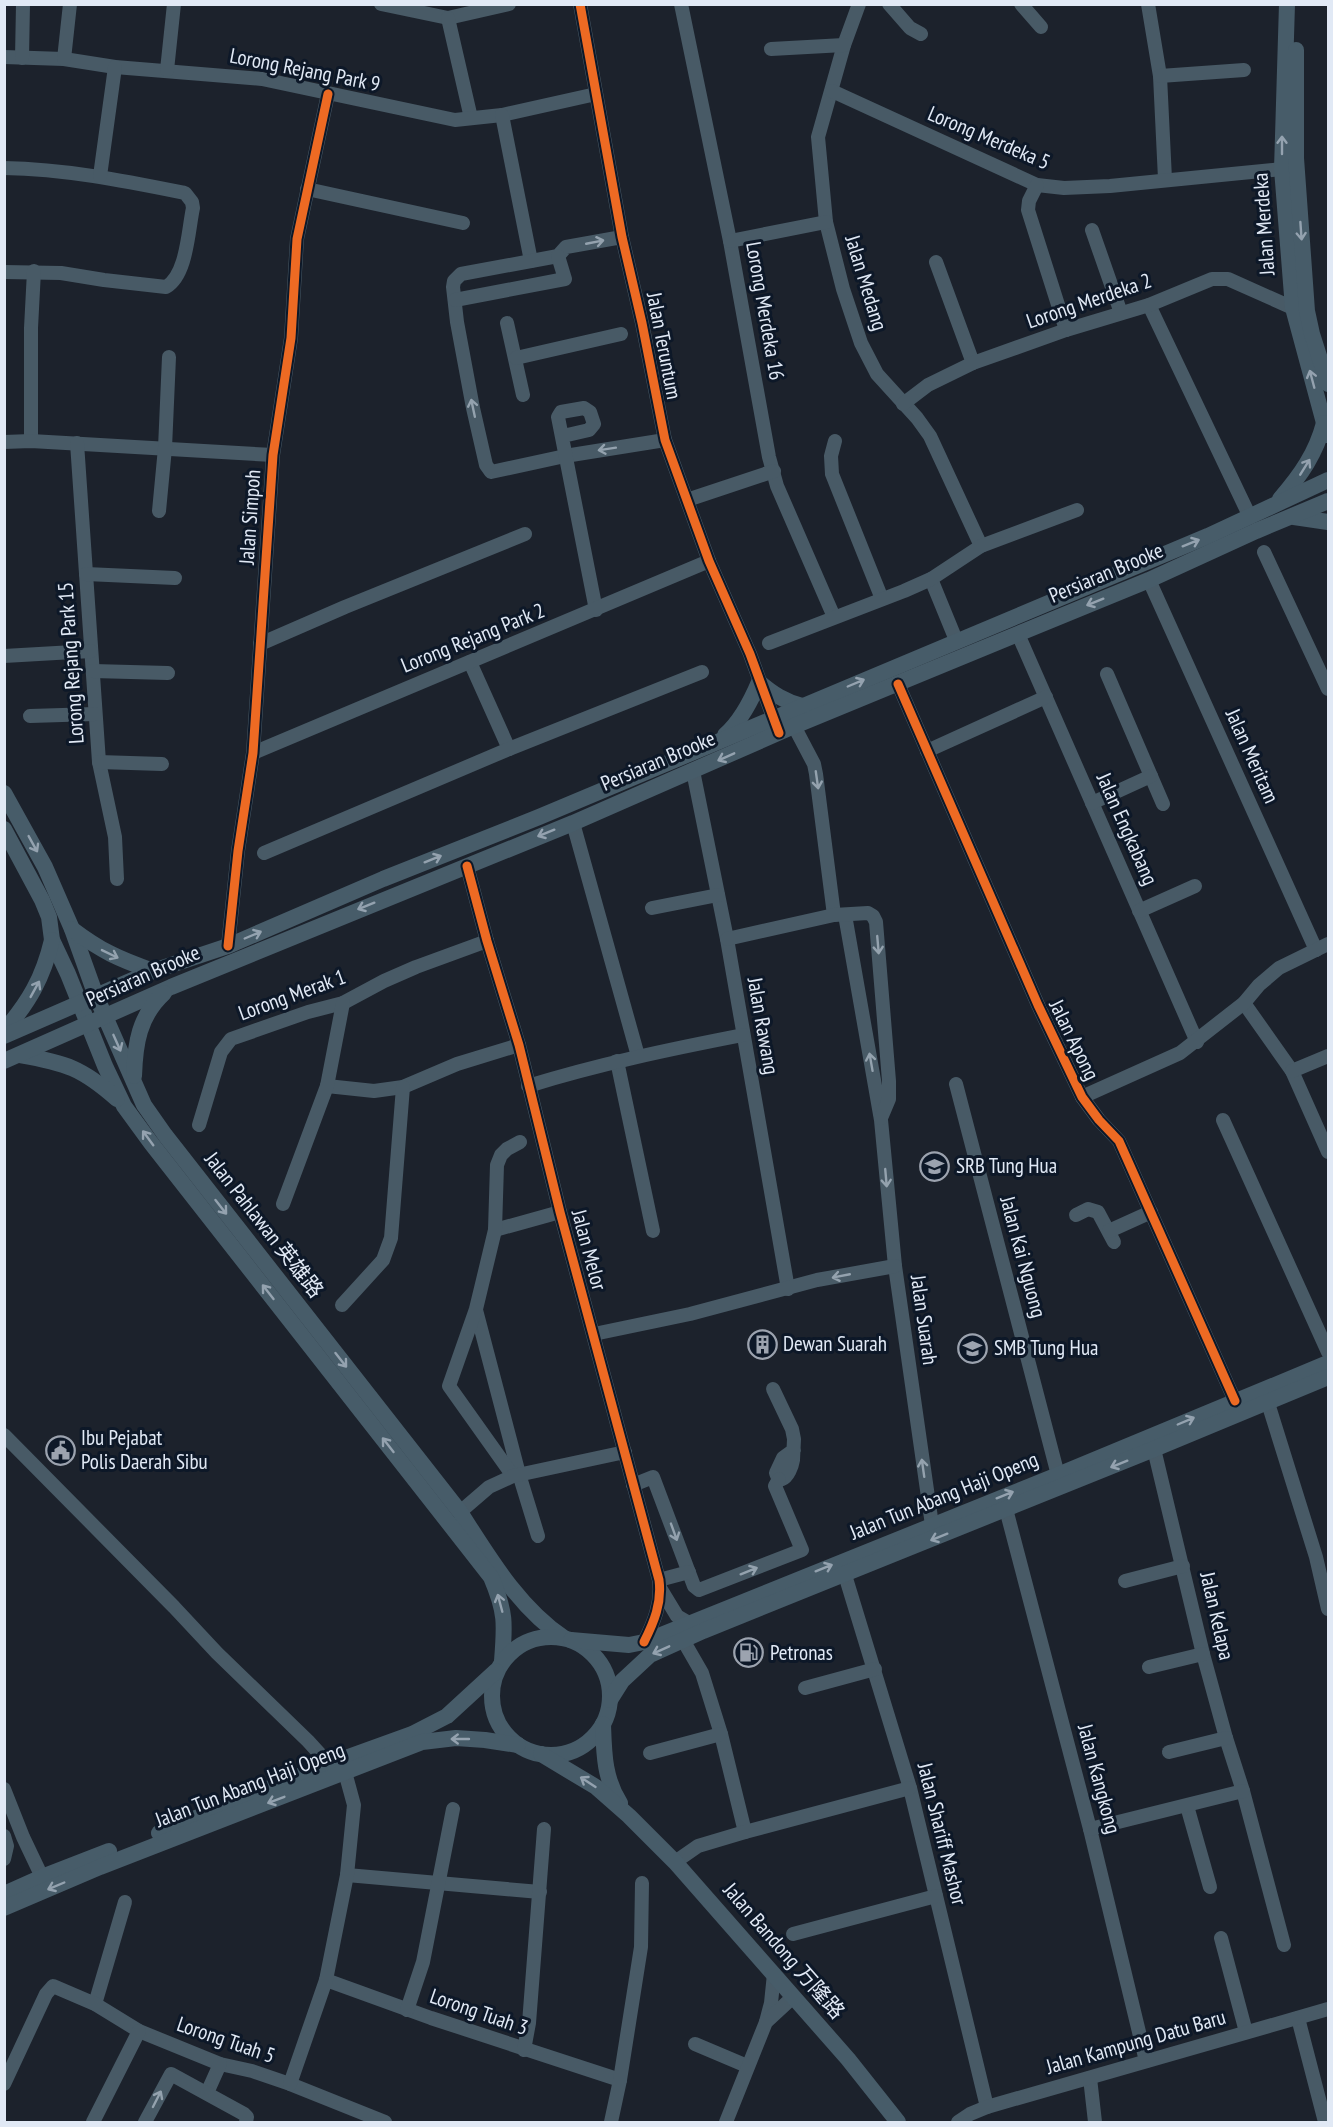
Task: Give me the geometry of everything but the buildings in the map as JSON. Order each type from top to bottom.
[{"type":"main road","name":"Jalan Merdeka","points":[[1287,4],[1282,169],[1293,308],[1326,429]]},
{"type":"main road","name":"Jalan Merdeka","points":[[1298,4],[1296,158],[1301,236],[1312,334],[1329,384]]},
{"type":"main road","points":[[1275,504],[1310,461],[1326,429]]},
{"type":"main road","name":"Persiaran Brooke","points":[[4,1036],[153,971],[228,946],[722,738],[782,726],[802,706],[1208,536],[1329,480]]},
{"type":"main road","name":"Persiaran Brooke","points":[[12,1058],[171,987],[573,823],[693,771],[782,726],[898,684],[1149,580],[1287,517],[1329,501]]},
{"type":"main road","points":[[1287,517],[1329,522]]},
{"type":"main road","points":[[722,738],[735,727],[759,682],[786,702],[802,706]]},
{"type":"main road","name":"Jalan Pahlawan 英雄路","points":[[4,793],[45,867],[72,929],[96,996],[144,1104],[165,1135],[460,1512],[496,1567],[546,1625],[568,1639]]},
{"type":"main road","name":"Jalan Pahlawan 英雄路","points":[[4,829],[42,900],[49,917],[52,940],[124,1106],[491,1577],[502,1602],[505,1627],[499,1666]]},
{"type":"main road","points":[[72,929],[98,949],[153,971]]},
{"type":"main road","points":[[4,1031],[24,1008],[37,986],[47,964],[52,940]]},
{"type":"main road","points":[[134,1081],[135,1052],[145,1017],[151,1005],[171,987]]},
{"type":"main road","points":[[12,1058],[59,1062],[82,1071],[124,1106]]},
{"type":"main road","name":"Jalan Tun Abang Haji Openg","points":[[568,1639],[629,1645],[644,1642],[1329,1363]]},
{"type":"main road","name":"Jalan Tun Abang Haji Openg","points":[[610,1700],[622,1681],[650,1655],[683,1640],[1329,1377]]},
{"type":"main road","points":[[547,1636],[568,1639],[588,1649],[600,1663],[608,1680],[610,1700],[603,1724],[592,1739],[577,1749],[560,1755],[541,1754],[518,1745],[496,1720],[492,1704],[492,1688],[499,1666],[514,1648],[530,1640],[547,1636]]},
{"type":"main road","name":"Jalan Tun Abang Haji Openg","points":[[4,1908],[336,1771],[412,1734],[447,1716],[499,1666]]},
{"type":"main road","name":"Jalan Bandong 万隆路","points":[[603,1724],[609,1783],[629,1816]]},
{"type":"main road","name":"Jalan Tun Abang Haji Openg","points":[[4,1894],[42,1877],[422,1742],[456,1738],[518,1745]]},
{"type":"main road","name":"Jalan Bandong 万隆路","points":[[541,1754],[596,1787],[675,1862],[848,2059],[898,2122]]},
{"type":"street","points":[[22,57],[23,4]]},
{"type":"street","points":[[64,59],[70,4]]},
{"type":"street","points":[[167,70],[174,4]]},
{"type":"street","points":[[381,4],[448,18],[509,4]]},
{"type":"street","name":"Jalan Teruntum","points":[[580,4],[622,237],[665,440],[709,561],[750,654],[759,682],[782,726],[814,764],[840,915]]},
{"type":"street","name":"Lorong Merdeka 16","points":[[681,4],[730,241],[769,457],[777,486],[834,616]]},
{"type":"street","name":"Jalan Medang","points":[[859,4],[844,45],[819,137],[826,222],[843,289],[861,343],[877,374],[917,418],[930,436],[981,546]]},
{"type":"street","points":[[889,4],[910,28],[921,34]]},
{"type":"street","points":[[1021,4],[1041,27]]},
{"type":"street","points":[[1148,4],[1160,76],[1166,179]]},
{"type":"street","points":[[448,18],[471,118]]},
{"type":"street","points":[[771,49],[844,45]]},
{"type":"street","name":"Lorong Rejang Park 9","points":[[4,57],[64,59],[115,67],[262,79],[455,120],[501,115],[596,94]]},
{"type":"street","points":[[100,176],[115,67]]},
{"type":"street","points":[[1160,76],[1244,70]]},
{"type":"street","name":"Lorong Merdeka 5","points":[[832,91],[1037,186],[1064,188],[1110,186],[1282,169]]},
{"type":"street","name":"Jalan Simpoh","points":[[228,946],[238,851],[253,753],[273,454],[291,338],[297,239],[328,94]]},
{"type":"street","points":[[501,115],[531,261]]},
{"type":"street","points":[[4,168],[30,168],[100,176],[185,193],[189,196],[193,208],[180,272],[173,283],[166,287],[157,288],[61,273],[4,272]]},
{"type":"street","points":[[1037,186],[1029,201],[1028,210],[1066,330]]},
{"type":"street","points":[[307,189],[463,223]]},
{"type":"street","points":[[730,241],[826,222]]},
{"type":"street","points":[[1092,230],[1122,314]]},
{"type":"street","points":[[622,237],[566,248],[558,256],[460,274],[454,281],[455,300],[472,408],[487,468],[494,472],[565,456],[665,440]]},
{"type":"street","points":[[455,300],[565,279],[558,256]]},
{"type":"street","points":[[936,262],[973,363]]},
{"type":"street","points":[[31,441],[31,328],[34,271]]},
{"type":"street","name":"Lorong Merdeka 2","points":[[903,404],[928,385],[973,363],[1066,330],[1149,305],[1212,279],[1221,278],[1293,308]]},
{"type":"street","points":[[1149,305],[1250,517]]},
{"type":"street","points":[[507,323],[523,395]]},
{"type":"street","points":[[516,358],[621,334]]},
{"type":"street","points":[[159,511],[165,448],[169,357]]},
{"type":"street","points":[[563,436],[596,610]]},
{"type":"street","points":[[835,441],[831,456],[832,474],[882,599]]},
{"type":"street","points":[[4,442],[77,443],[273,454]]},
{"type":"street","name":"Lorong Rejang Park 15","points":[[77,443],[99,762],[115,837],[117,879]]},
{"type":"street","points":[[687,501],[774,471]]},
{"type":"street","points":[[769,643],[931,579],[981,546],[1077,510]]},
{"type":"street","points":[[260,644],[525,534]]},
{"type":"street","points":[[1264,552],[1329,689]]},
{"type":"street","name":"Lorong Rejang Park 2","points":[[253,753],[709,561]]},
{"type":"street","points":[[86,574],[174,578]]},
{"type":"street","points":[[931,579],[956,640]]},
{"type":"street","name":"Jalan Meritam","points":[[1149,580],[1322,947]]},
{"type":"street","name":"Jalan Engkabang","points":[[1018,634],[1197,1042]]},
{"type":"street","points":[[4,656],[91,651]]},
{"type":"street","points":[[470,662],[509,749]]},
{"type":"street","points":[[93,670],[168,673]]},
{"type":"street","points":[[264,853],[509,749],[702,672]]},
{"type":"street","points":[[1107,674],[1163,804]]},
{"type":"street","name":"Jalan Apong","points":[[898,684],[1038,1005],[1082,1097],[1119,1141],[1235,1401]]},
{"type":"street","points":[[927,751],[1046,697]]},
{"type":"street","points":[[30,716],[95,714]]},
{"type":"street","points":[[99,762],[162,764]]},
{"type":"street","name":"Jalan Rawang","points":[[693,771],[727,939],[788,1289]]},
{"type":"street","points":[[1092,803],[1151,776]]},
{"type":"street","points":[[573,823],[638,1056]]},
{"type":"street","name":"Jalan Melor","points":[[467,866],[519,1045],[560,1212],[659,1584],[677,1616],[689,1623]]},
{"type":"street","points":[[1139,910],[1195,886]]},
{"type":"street","points":[[652,908],[718,895]]},
{"type":"street","name":"Jalan Suarah","points":[[727,939],[840,915],[868,913],[876,922],[889,1081],[889,1099],[881,1120]]},
{"type":"street","name":"Jalan Suarah","points":[[840,915],[881,1120],[895,1266],[932,1526]]},
{"type":"street","name":"Lorong Merak 1","points":[[199,1125],[221,1052],[231,1039],[308,1012],[343,1003],[405,971],[487,941]]},
{"type":"street","points":[[1082,1097],[1180,1053],[1244,1003],[1259,985],[1280,969],[1322,947]]},
{"type":"street","points":[[283,1204],[327,1086],[343,1003]]},
{"type":"street","points":[[1244,1003],[1292,1071],[1329,1152]]},
{"type":"street","points":[[528,1086],[638,1056],[743,1035]]},
{"type":"street","points":[[327,1086],[374,1091],[403,1087],[457,1064],[519,1045]]},
{"type":"street","points":[[1292,1071],[1329,1056]]},
{"type":"street","points":[[617,1061],[652,1231]]},
{"type":"street","name":"Jalan Kai Nguong","points":[[956,1084],[1058,1475]]},
{"type":"street","points":[[342,1305],[383,1260],[391,1238],[403,1087]]},
{"type":"street","points":[[1223,1120],[1329,1352]]},
{"type":"street","points":[[516,1475],[449,1386],[476,1309],[495,1230],[497,1165],[501,1155],[520,1142]]},
{"type":"street","points":[[1076,1215],[1088,1209],[1098,1212],[1111,1236],[1152,1212]]},
{"type":"street","points":[[495,1230],[560,1212]]},
{"type":"street","points":[[594,1334],[690,1314],[817,1280],[895,1266]]},
{"type":"street","points":[[476,1309],[516,1475],[538,1536]]},
{"type":"street","points":[[633,1485],[653,1477],[696,1588],[705,1588],[802,1550],[777,1483],[786,1478],[793,1463],[794,1450],[792,1429],[773,1389]]},
{"type":"street","points":[[1268,1403],[1316,1557],[1329,1610]]},
{"type":"street","points":[[4,1435],[217,1653],[308,1741],[336,1771],[354,1805],[347,1875],[326,1980],[290,2084]]},
{"type":"street","name":"Jalan Kelapa","points":[[1154,1449],[1203,1654],[1284,1944]]},
{"type":"street","points":[[460,1512],[489,1487],[516,1475],[625,1452]]},
{"type":"street","name":"Jalan Kangkong","points":[[1006,1509],[1090,1829],[1146,2061]]},
{"type":"street","points":[[1125,1581],[1183,1566]]},
{"type":"street","points":[[659,1584],[689,1572]]},
{"type":"street","name":"Jalan Shariff Mashor","points":[[845,1575],[909,1788],[987,2107]]},
{"type":"street","name":"Jalan Melor","points":[[644,1642],[654,1622],[659,1584]]},
{"type":"street","points":[[683,1640],[702,1673],[721,1734],[745,1832]]},
{"type":"street","points":[[1149,1667],[1203,1654]]},
{"type":"street","points":[[804,1688],[874,1669]]},
{"type":"street","points":[[650,1753],[721,1734]]},
{"type":"street","points":[[1168,1752],[1226,1738]]},
{"type":"street","points":[[675,1862],[698,1846],[909,1788]]},
{"type":"street","points":[[4,1789],[42,1877]]},
{"type":"street","points":[[1090,1829],[1243,1791]]},
{"type":"street","points":[[1187,1806],[1210,1887]]},
{"type":"street","points":[[407,2010],[423,1962],[453,1809]]},
{"type":"street","points":[[524,2050],[529,2023],[544,1829]]},
{"type":"street","points":[[4,1836],[7,1846],[4,1859]]},
{"type":"street","points":[[347,1875],[540,1892]]},
{"type":"street","points":[[611,2122],[641,1947],[642,1883]]},
{"type":"street","points":[[794,1934],[936,1896]]},
{"type":"street","points":[[95,2004],[125,1902]]},
{"type":"street","points":[[1221,1938],[1246,2032]]},
{"type":"street","points":[[730,2121],[747,2066],[766,2022],[771,2003],[774,1974]]},
{"type":"street","name":"Lorong Tuah 3","points":[[326,1980],[524,2050],[620,2080]]},
{"type":"street","name":"Lorong Tuah 5","points":[[4,2084],[46,1994],[54,1986],[95,2004],[139,2031],[220,2064],[252,2071],[290,2084],[350,2116],[385,2122]]},
{"type":"street","points":[[766,2022],[794,1997]]},
{"type":"street","name":"Jalan Kampung Datu Baru","points":[[958,2122],[987,2107],[1329,2009]]},
{"type":"street","points":[[1298,2018],[1325,2122]]},
{"type":"street","points":[[93,2122],[139,2031]]},
{"type":"street","points":[[695,2044],[747,2066]]},
{"type":"street","points":[[207,2093],[220,2064]]},
{"type":"street","points":[[145,2122],[171,2074],[244,2114],[246,2121]]},
{"type":"street","points":[[1090,2078],[1095,2122]]},
{"type":"cycle path","points":[[580,4],[622,237],[665,440],[709,561],[750,654],[779,733]]},
{"type":"cycle path","points":[[228,946],[238,851],[253,753],[273,455],[291,338],[297,239],[328,94]]},
{"type":"cycle path","points":[[898,684],[1038,1005],[1082,1097],[1119,1141],[1235,1401]]},
{"type":"cycle path","points":[[467,866],[519,1045],[560,1212],[659,1580],[656,1612],[644,1642]]},
{"type":"place","name":"SRB Tung Hua","points":[[935,1166]]},
{"type":"place","name":"Dewan Suarah","points":[[762,1344]]},
{"type":"place","name":"SMB Tung Hua","points":[[973,1348]]},
{"type":"place","name":"Ibu Pejabat Polis Daerah Sibu","points":[[60,1450]]},
{"type":"place","name":"Petronas","points":[[749,1653]]}]
